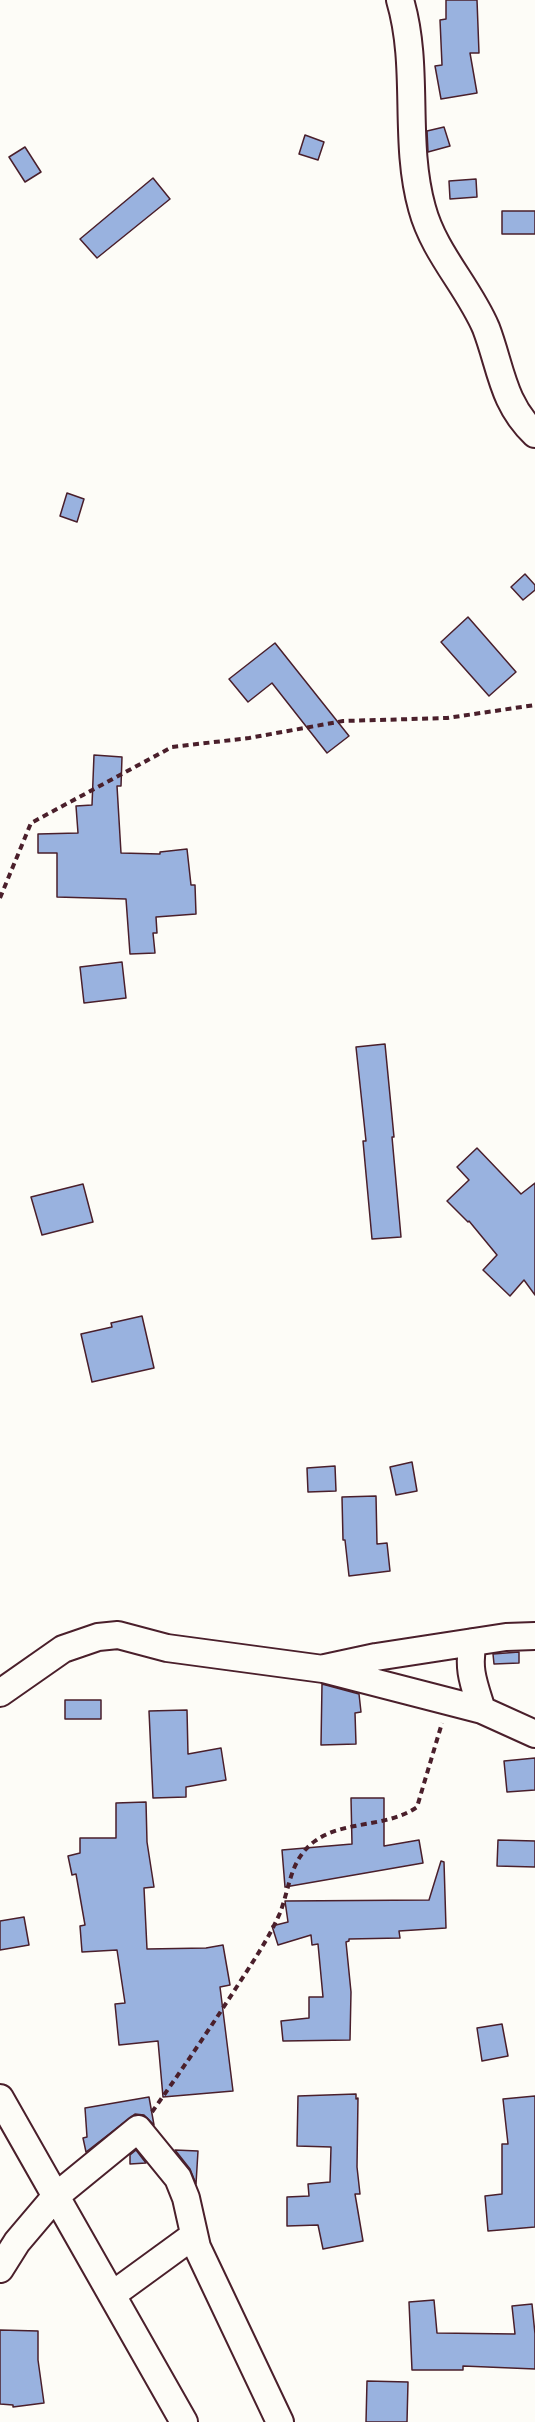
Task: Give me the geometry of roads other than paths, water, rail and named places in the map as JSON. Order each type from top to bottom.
[{"type":"street","points":[[400,0],[408,33],[414,152],[422,208],[430,230],[451,271],[480,315],[506,391],[514,407],[535,434]]},
{"type":"street","points":[[0,1693],[63,1649],[109,1635],[167,1648],[323,1669],[482,1710],[535,1734]]},
{"type":"street","points":[[323,1669],[355,1661],[473,1642],[535,1636]]},
{"type":"street","points":[[473,1642],[469,1660],[470,1671],[482,1710]]},
{"type":"street","points":[[0,2098],[184,2422]]},
{"type":"street","points":[[0,2268],[17,2242],[56,2196],[138,2129],[178,2178],[190,2214],[193,2236],[280,2422]]},
{"type":"street","points":[[112,2295],[193,2236]]}]
